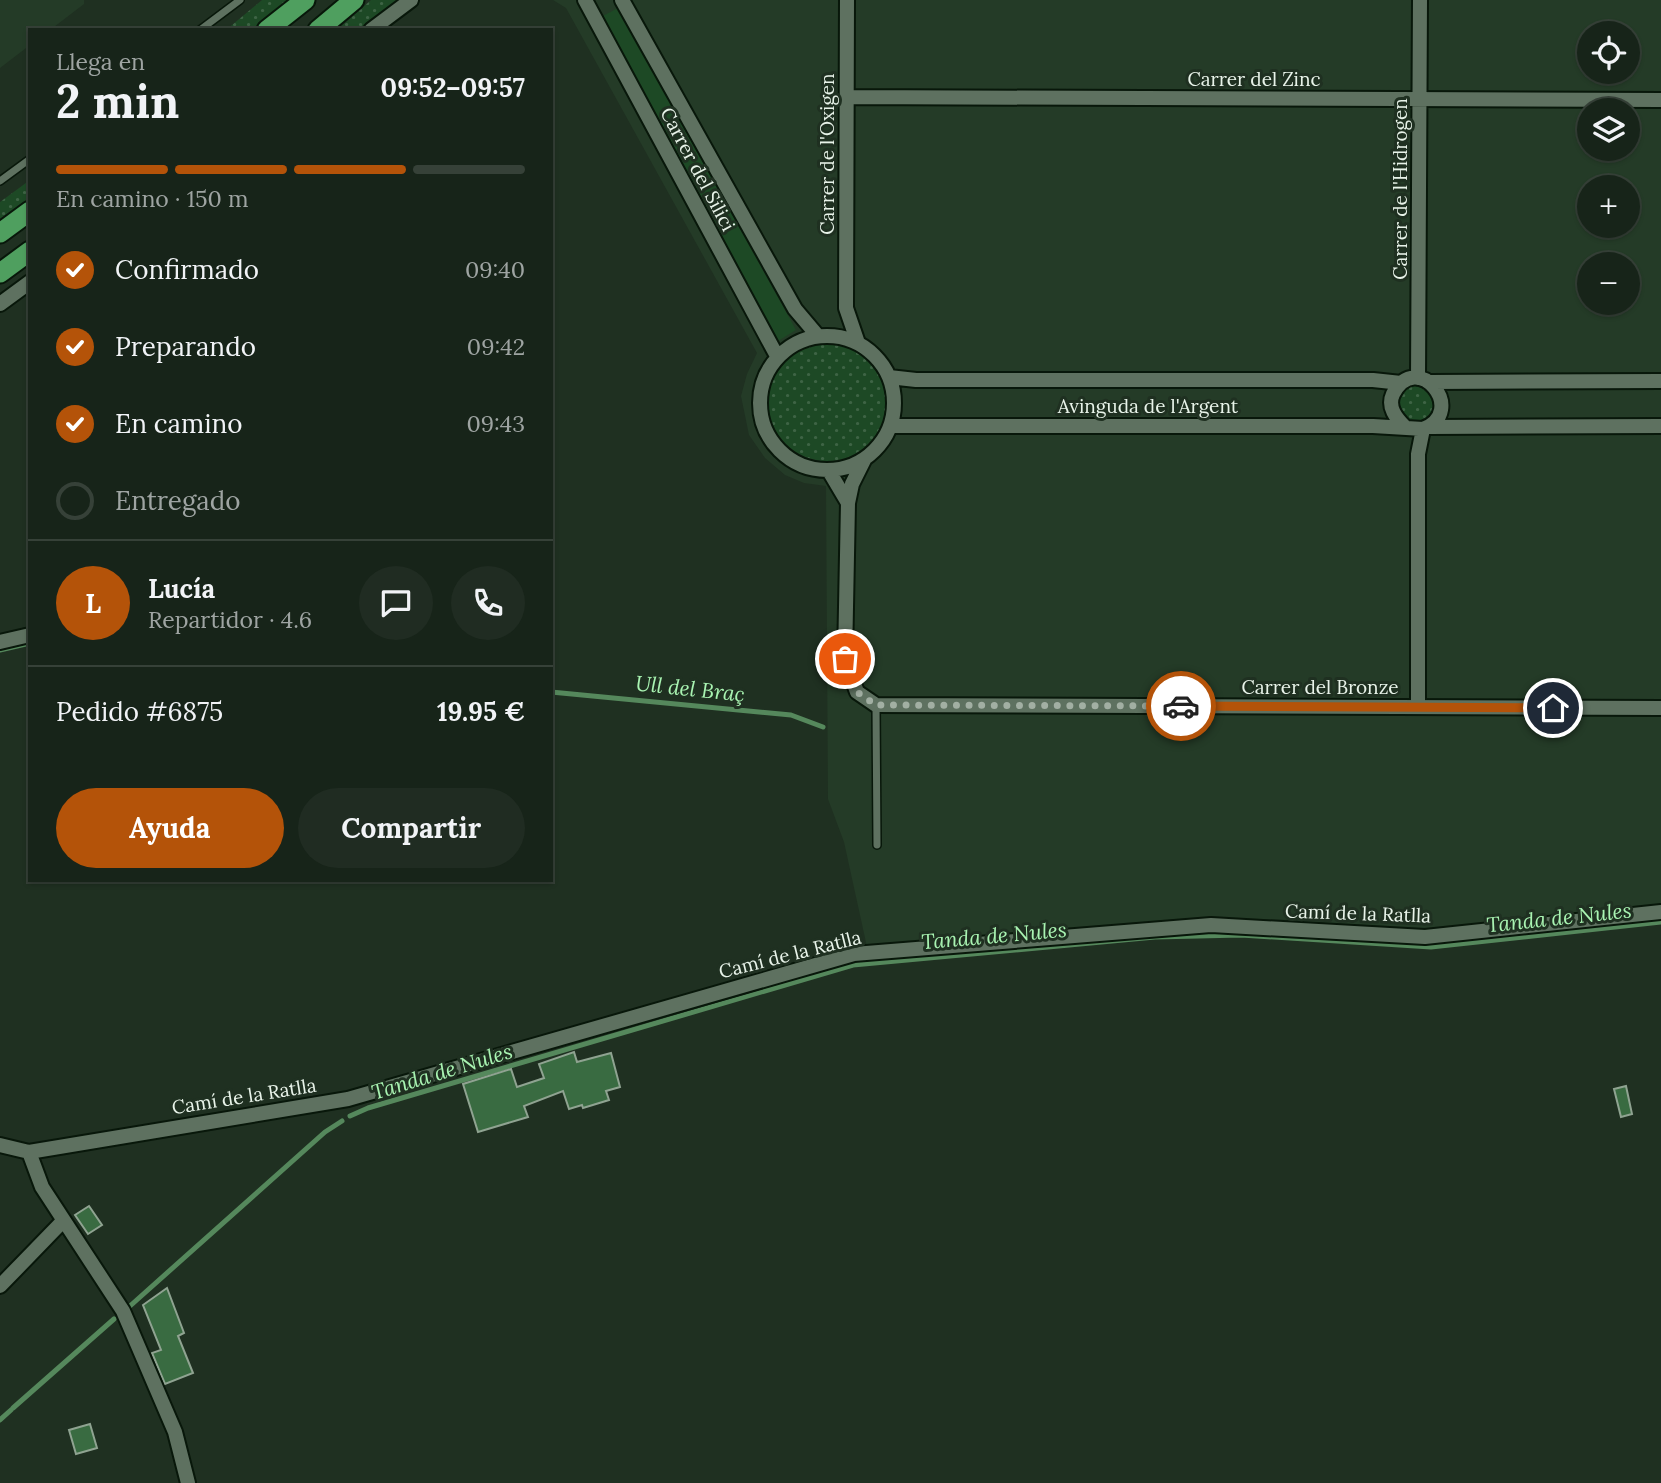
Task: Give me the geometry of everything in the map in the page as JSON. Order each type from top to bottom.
[{"type":"main road","points":[[270,28],[305,0]]},
{"type":"main road","points":[[320,28],[354,0]]},
{"type":"main road","points":[[0,233],[28,212]]},
{"type":"main road","points":[[0,273],[28,252]]},
{"type":"street","points":[[374,28],[411,0]]},
{"type":"street","name":"Carrer del Silici","points":[[622,0],[795,309],[823,335]]},
{"type":"street","name":"Carrer de l'Oxigen","points":[[847,0],[846,308],[858,343]]},
{"type":"street","name":"Carrer de l'Hidrogen","points":[[1420,0],[1425,380]]},
{"type":"street","name":"Carrer del Silici","points":[[584,3],[777,356]]},
{"type":"street","name":"Carrer del Zinc","points":[[846,97],[1661,100]]},
{"type":"street","points":[[0,304],[28,283]]},
{"type":"street","points":[[823,335],[846,308]]},
{"type":"street","points":[[864,460],[829,471],[808,467],[788,458],[771,441],[761,421],[759,398],[764,376],[777,356],[795,342],[823,335],[858,343],[882,363],[890,377],[894,399],[891,426],[864,460],[852,484],[848,503],[845,659],[857,692],[876,705]]},
{"type":"street","name":"Avinguda de l'Argent","points":[[890,377],[916,380],[1360,380],[1401,383]]},
{"type":"street","points":[[1661,381],[1425,380],[1401,383],[1391,397],[1393,415],[1405,427],[1661,426]]},
{"type":"street","points":[[1418,707],[1418,454],[1426,428],[1441,414],[1441,396],[1425,380]]},
{"type":"street","name":"Avinguda de l'Argent","points":[[891,426],[1405,427]]},
{"type":"street","points":[[829,471],[848,503]]},
{"type":"street","points":[[0,642],[28,635]]},
{"type":"street","name":"Carrer del Bronze","points":[[876,705],[1661,708]]},
{"type":"street","name":"Camí de la Ratlla","points":[[29,1152],[348,1099],[854,954],[1211,925],[1425,937],[1661,912]]},
{"type":"street","points":[[0,1145],[29,1152],[42,1187],[123,1311],[175,1432],[188,1483]]},
{"type":"street","points":[[0,1286],[63,1221]]},
{"type":"lane","points":[[203,28],[240,0]]},
{"type":"lane","points":[[0,181],[28,160]]},
{"type":"lane","points":[[876,705],[877,845]]},
{"type":"shaded area","points":[[0,0],[84,0],[84,4],[53,28],[28,28],[28,47],[0,68]]},
{"type":"shaded area","points":[[553,0],[1661,0],[1661,905],[1424,932],[1292,920],[1192,918],[867,947],[844,842],[828,799],[826,486],[804,483],[785,475],[765,458],[749,435],[741,396],[757,353],[566,8]]},
{"type":"green space","points":[[262,0],[292,0],[256,28],[228,28]]},
{"type":"green space","points":[[371,0],[401,0],[360,28],[339,28]]},
{"type":"green space","points":[[618,8],[796,330],[778,341],[601,17]]},
{"type":"green space","points":[[28,181],[28,202],[0,223],[0,202]]},
{"type":"green space","points":[[827,343],[838,344],[860,353],[876,369],[885,391],[885,413],[876,435],[860,451],[838,460],[827,461],[816,460],[794,451],[778,435],[769,413],[768,402],[769,391],[778,369],[794,353],[816,344]]},
{"type":"green space","points":[[1416,385],[1429,391],[1435,404],[1429,417],[1416,423],[1403,417],[1397,404],[1403,391]]},
{"type":"building","points":[[574,1052],[577,1062],[611,1053],[620,1087],[606,1091],[609,1100],[569,1109],[563,1091],[524,1106],[528,1117],[478,1132],[463,1084],[511,1069],[517,1087],[544,1078],[539,1064]]},
{"type":"building","points":[[1626,1086],[1632,1114],[1621,1117],[1614,1089]]},
{"type":"building","points":[[89,1206],[102,1225],[88,1234],[75,1215]]},
{"type":"building","points":[[167,1288],[184,1333],[178,1336],[193,1373],[165,1384],[152,1353],[161,1350],[143,1305]]},
{"type":"building","points":[[90,1424],[97,1448],[76,1454],[69,1430]]},
{"type":"waterway","name":"Ull del Braç","points":[[0,650],[28,643]]},
{"type":"waterway","name":"Ull del Braç","points":[[553,692],[791,715],[823,727]]},
{"type":"waterway","name":"Tanda de Nules","points":[[350,1116],[368,1108],[853,965],[1155,937],[1241,935],[1431,947],[1661,922]]},
{"type":"waterway","name":"Tanda de Nules","points":[[130,1306],[325,1132],[342,1121]]},
{"type":"waterway","points":[[13,1408],[114,1319]]},
{"type":"waterway","points":[[0,1420],[11,1410]]},
{"type":"way so far","points":[[845,659],[857,692],[876,705],[1181,706]]},
{"type":"route","points":[[1181,706],[1553,708]]}]
